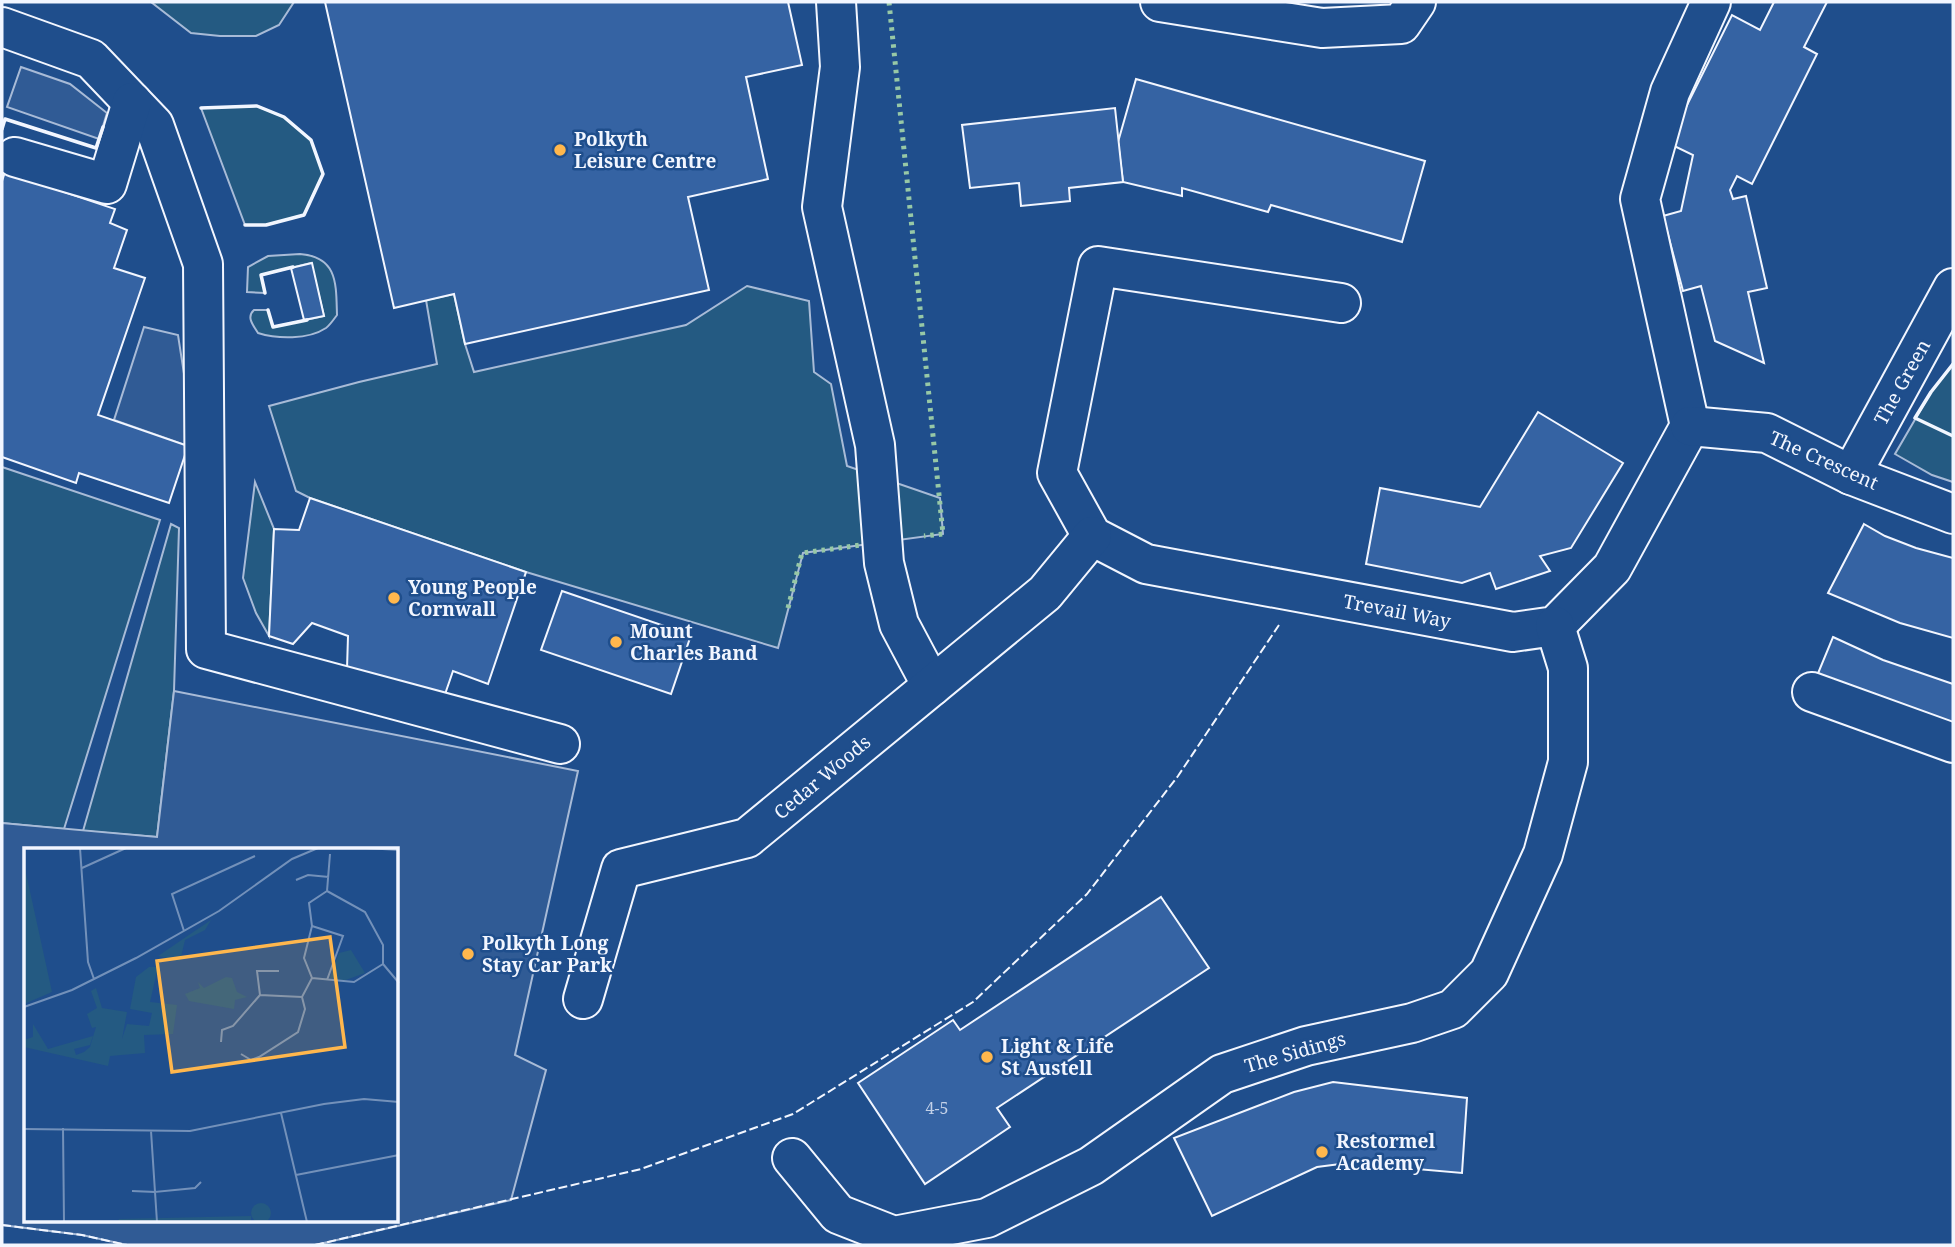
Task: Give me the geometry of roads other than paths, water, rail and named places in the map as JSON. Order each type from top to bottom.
[{"type":"street","points":[[836,2],[840,67],[822,207],[875,445],[884,564],[899,624],[932,686]]},
{"type":"street","points":[[1160,2],[1322,28],[1401,24],[1416,2]]},
{"type":"street","points":[[1555,626],[1612,568],[1690,426],[1640,199],[1670,92],[1711,2]]},
{"type":"street","points":[[2,27],[91,59],[154,125],[203,264],[205,649],[560,744]]},
{"type":"street","points":[[15,157],[107,184],[132,102]]},
{"type":"street","points":[[1092,536],[1057,473],[1098,265],[1341,303]]},
{"type":"street","name":"The Green","points":[[1852,475],[1953,288]]},
{"type":"street","name":"The Crescent","points":[[1690,426],[1767,433],[1852,475],[1953,514]]},
{"type":"street","name":"Cedar Woods","points":[[583,999],[621,869],[747,838],[1045,593],[1092,536]]},
{"type":"street","name":"Trevail Way","points":[[1092,536],[1146,564],[1513,632],[1555,626]]},
{"type":"street","name":"The Sidings","points":[[792,1158],[838,1214],[894,1236],[987,1218],[1091,1166],[1222,1074],[1306,1046],[1412,1023],[1453,1009],[1489,973],[1543,854],[1568,762],[1567,668],[1555,626]]},
{"type":"street","points":[[1812,692],[1953,743]]},
{"type":"place","name":"Polkyth Leisure Centre","points":[[560,150]]},
{"type":"place","name":"Young People Cornwall","points":[[394,598]]},
{"type":"place","name":"Mount Charles Band","points":[[616,642]]},
{"type":"place","name":"Polkyth Long Stay Car Park","points":[[468,954]]},
{"type":"place","name":"Light & Life St Austell","points":[[987,1057]]},
{"type":"place","name":"Restormel Academy","points":[[1322,1152]]}]
